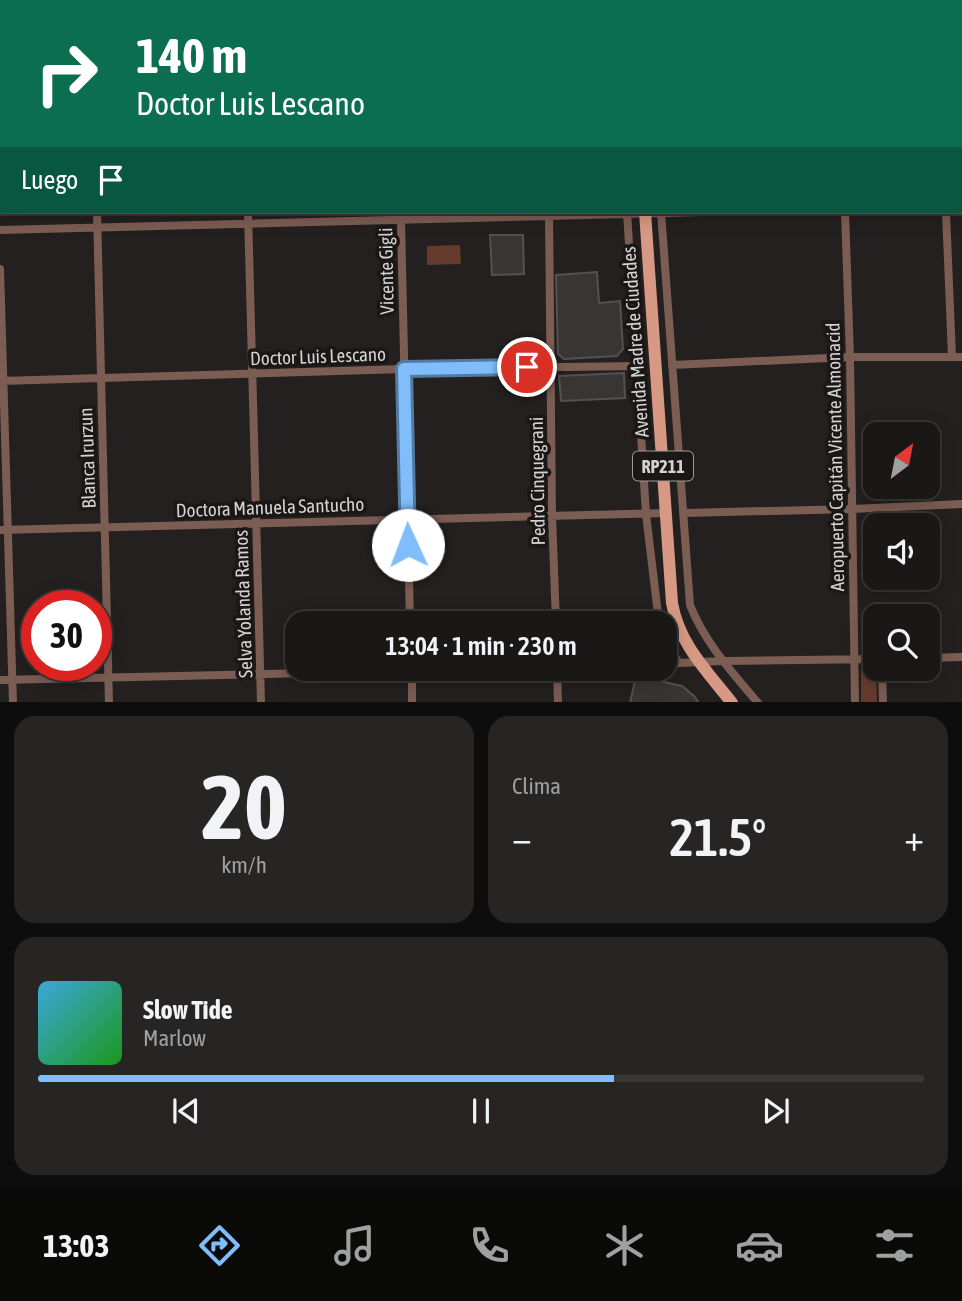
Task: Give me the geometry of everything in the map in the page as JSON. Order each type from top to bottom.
[{"type":"main road","name":"Avenida Madre de Ciudades","points":[[645,214],[674,615],[689,649],[732,702]]},
{"type":"street","name":"Blanca Irurzun","points":[[97,214],[106,590]]},
{"type":"street","name":"Selva Yolanda Ramos","points":[[248,214],[261,702]]},
{"type":"street","points":[[0,230],[248,224],[401,216],[549,214]]},
{"type":"street","name":"Pedro Cinquegrani","points":[[549,214],[556,611]]},
{"type":"street","points":[[627,214],[646,514],[658,611]]},
{"type":"street","points":[[661,214],[690,605],[703,633],[758,702]]},
{"type":"street","name":"Aeropuerto Capitán Vicente Almonacid","points":[[845,214],[855,702]]},
{"type":"street","points":[[946,214],[952,357]]},
{"type":"street","name":"Vicente Gigli","points":[[401,216],[410,611]]},
{"type":"street","points":[[0,268],[4,530],[13,702]]},
{"type":"street","points":[[672,365],[849,357],[962,357]]},
{"type":"street","name":"Doctor Luis Lescano","points":[[2,381],[404,369],[637,366]]},
{"type":"street","points":[[683,513],[962,504]]},
{"type":"street","name":"Doctora Manuela Santucho","points":[[4,530],[667,513]]},
{"type":"street","points":[[940,658],[962,657]]},
{"type":"street","points":[[677,660],[679,663],[863,660]]},
{"type":"street","points":[[112,678],[285,674]]},
{"type":"street","points":[[0,680],[21,680]]},
{"type":"street","name":"Blanca Irurzun","points":[[108,681],[109,702]]},
{"type":"street","points":[[412,681],[412,702]]},
{"type":"street","points":[[557,681],[558,702]]},
{"type":"street","points":[[882,681],[883,702]]},
{"type":"shaded area","points":[[460,245],[461,264],[427,265],[427,246]]},
{"type":"shaded area","points":[[861,666],[863,681],[876,681],[877,702],[861,702]]},
{"type":"building","points":[[490,235],[523,235],[524,274],[492,275]]},
{"type":"building","points":[[597,272],[599,303],[620,301],[623,349],[617,356],[564,359],[558,354],[556,275]]},
{"type":"building","points":[[624,373],[625,398],[561,401],[559,376]]},
{"type":"building","points":[[635,681],[659,681],[682,686],[698,702],[630,702]]},
{"type":"route","points":[[408,545],[404,369],[527,367]]}]
